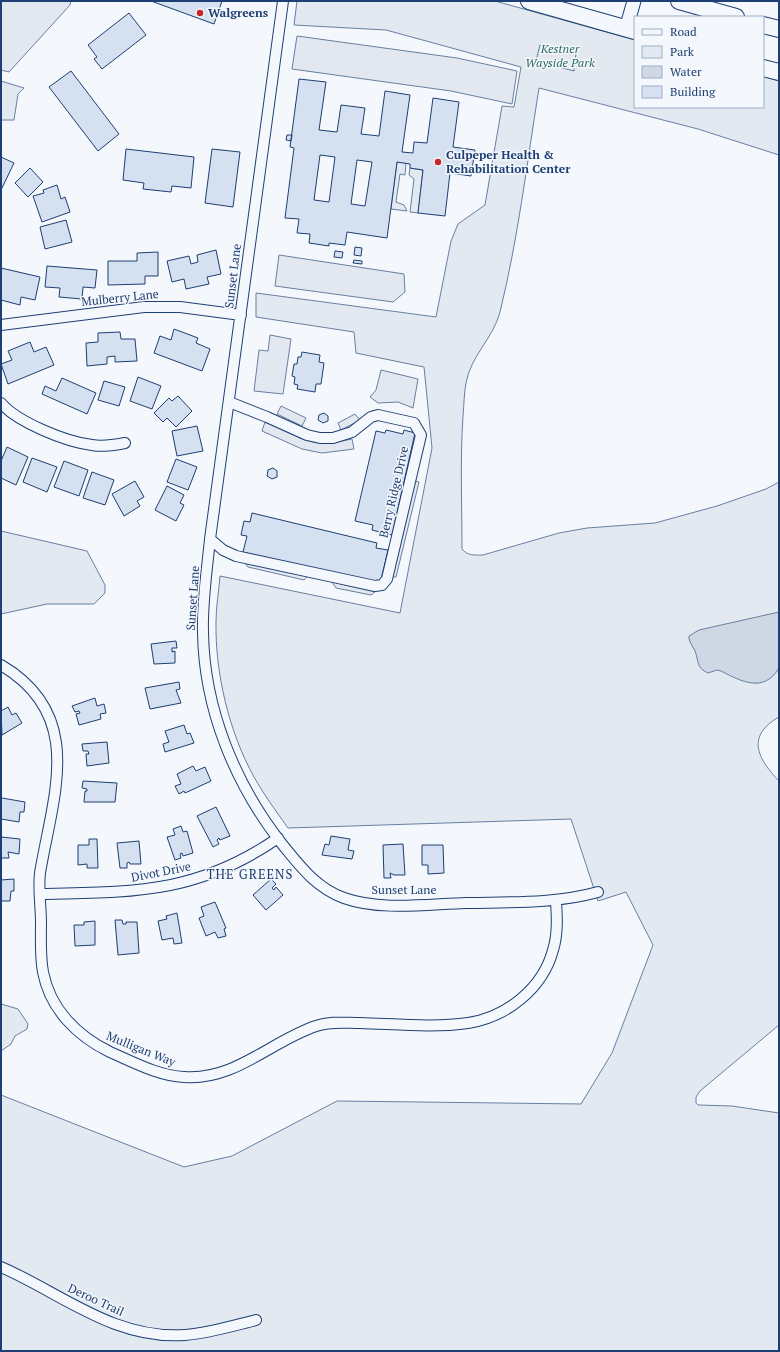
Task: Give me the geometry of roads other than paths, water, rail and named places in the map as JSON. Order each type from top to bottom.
[{"type":"main road","points":[[529,1],[630,30]]},
{"type":"main road","points":[[679,1],[732,16]]},
{"type":"main road","points":[[764,25],[779,29]]},
{"type":"main road","points":[[764,68],[779,72]]},
{"type":"street","name":"Sunset Lane","points":[[283,1],[210,539],[203,632],[206,678],[221,732],[234,766],[249,795],[278,838],[307,874],[320,886],[338,896],[356,902],[396,905],[556,900],[598,892]]},
{"type":"street","points":[[630,30],[634,1]]},
{"type":"street","name":"Mulberry Lane","points":[[1,325],[144,307],[180,307],[241,315]]},
{"type":"street","name":"Berry Ridge Drive","points":[[210,539],[217,547],[236,556],[375,586],[382,585],[387,579],[421,435],[414,423],[385,416],[371,417],[356,430],[344,435],[333,438],[320,438],[307,435],[229,402]]},
{"type":"street","points":[[1,403],[13,414],[26,422],[75,442],[92,446],[110,446],[125,442]]},
{"type":"street","name":"Mulligan Way","points":[[1,665],[24,681],[39,697],[52,723],[57,742],[58,775],[40,877],[43,971],[50,994],[63,1015],[82,1035],[107,1050],[163,1073],[194,1078],[214,1075],[233,1069],[303,1031],[320,1025],[340,1023],[460,1024],[478,1021],[497,1014],[522,998],[536,983],[546,967],[555,941],[556,900]]},
{"type":"street","name":"Divot Drive","points":[[40,894],[133,892],[171,886],[223,870],[261,850],[278,838]]},
{"type":"street","name":"Deroo Trail","points":[[1,1266],[95,1317],[134,1330],[182,1335],[205,1333],[256,1320]]},
{"type":"water","points":[[779,612],[779,668],[767,681],[752,683],[737,679],[721,671],[717,670],[708,673],[701,669],[698,664],[695,651],[689,640],[689,636],[699,630]]},
{"type":"place","name":"Walgreens","points":[[200,13]]},
{"type":"place","name":"Culpeper Health & Rehabilitation Center","points":[[438,162]]},
{"type":"district","name":"THE GREENS","points":[[250,874]]},
{"type":"park label","name":"Kestner Wayside Park","points":[[560,56]]}]
